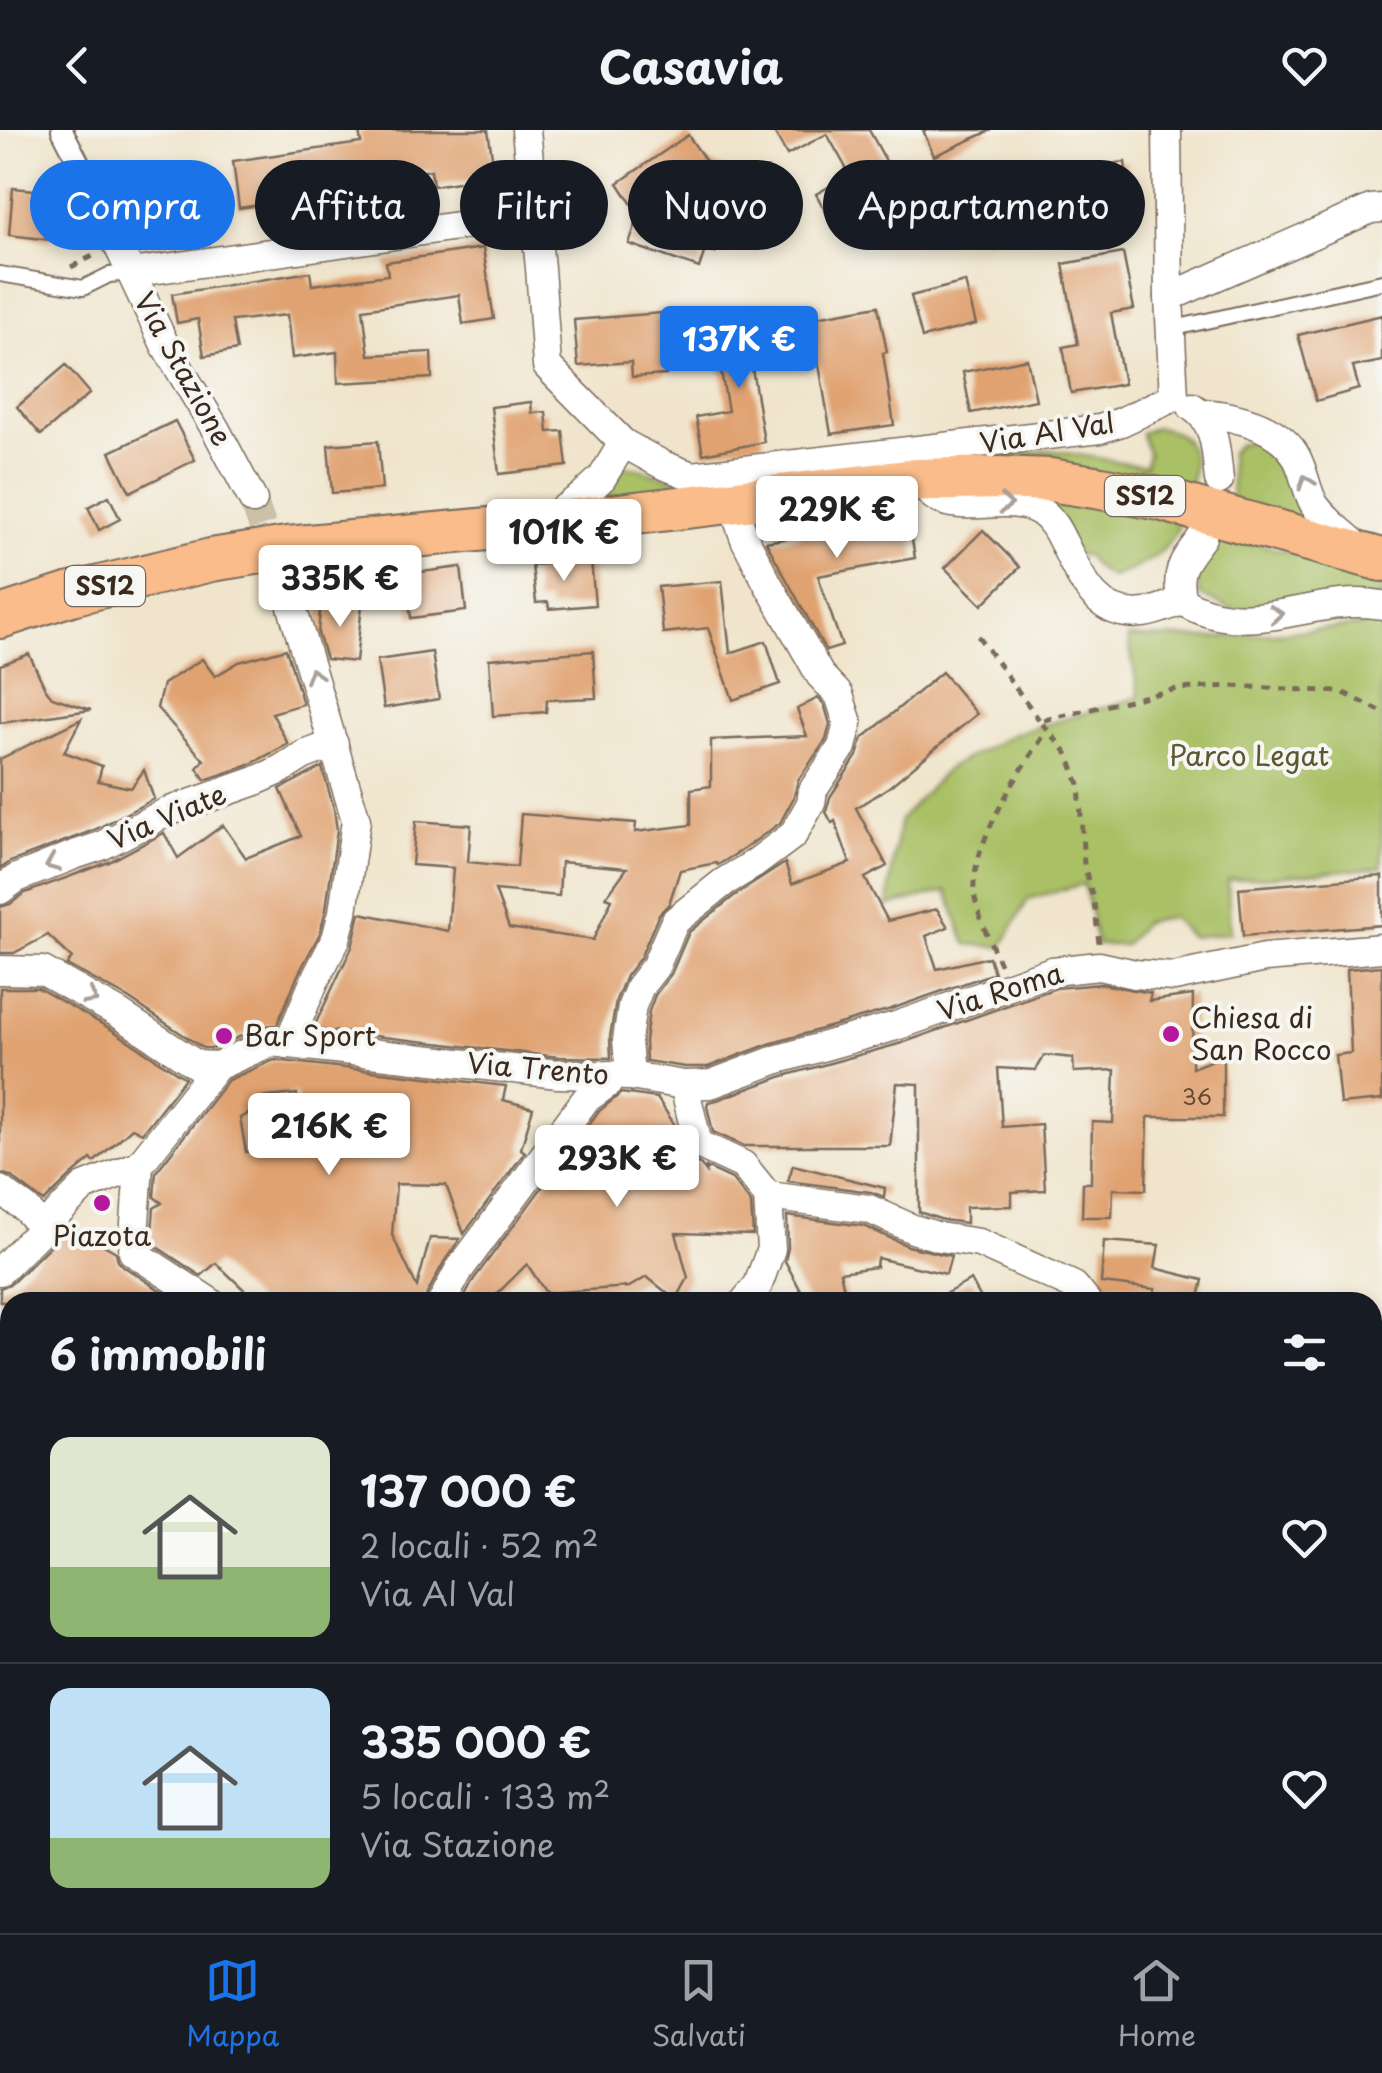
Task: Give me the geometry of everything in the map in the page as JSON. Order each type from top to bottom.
[{"type":"main road","name":"SS12","points":[[0,617],[71,594],[211,560],[287,548],[542,524],[916,480],[1050,480],[1101,488],[1375,558]]},
{"type":"street","name":"Via Stazione","points":[[62,130],[77,160]]},
{"type":"street","name":"Via Al Val","points":[[526,130],[529,160]]},
{"type":"street","points":[[1167,130],[1168,297],[1174,397],[1202,413],[1247,421],[1284,442],[1293,452],[1316,506],[1375,558]]},
{"type":"street","points":[[1168,297],[1371,209],[1382,208]]},
{"type":"street","points":[[130,273],[460,226]]},
{"type":"street","name":"Via Stazione","points":[[119,250],[165,345],[253,500]]},
{"type":"street","name":"Via Al Val","points":[[537,250],[546,366],[624,443],[692,476],[1100,429],[1174,397]]},
{"type":"street","points":[[1202,413],[1214,442],[1219,480]]},
{"type":"street","points":[[542,524],[602,478],[624,443]]},
{"type":"street","points":[[916,480],[938,500],[1023,505],[1040,511],[1053,524],[1093,596],[1117,612],[1144,613],[1182,602]]},
{"type":"street","points":[[448,1292],[467,1259],[586,1099],[620,1076],[632,1006],[675,921],[793,835],[811,802],[813,790],[842,747],[848,724],[839,695],[820,676],[767,582],[731,500]]},
{"type":"street","points":[[1202,537],[1184,561],[1177,583],[1182,602],[1196,610],[1216,617],[1237,618],[1344,604],[1382,605]]},
{"type":"street","points":[[288,1044],[336,939],[356,820],[292,607]]},
{"type":"street","name":"Via Viate","points":[[0,890],[18,878],[101,846],[167,812],[253,782],[334,744]]},
{"type":"street","name":"Via Roma","points":[[684,1085],[710,1084],[775,1060],[896,1026],[1052,971],[1099,966],[1174,977],[1265,958],[1382,948]]},
{"type":"street","points":[[0,970],[43,971],[118,1013],[197,1065],[217,1066]]},
{"type":"street","name":"Via Trento","points":[[217,1066],[271,1042],[684,1085]]},
{"type":"street","points":[[0,1271],[84,1186],[139,1166],[217,1066]]},
{"type":"street","points":[[684,1085],[698,1144],[742,1166],[768,1196],[771,1249],[752,1292]]},
{"type":"street","points":[[139,1166],[133,1252],[195,1292]]},
{"type":"street","points":[[0,1190],[44,1227]]},
{"type":"street","points":[[768,1196],[869,1208],[913,1229],[980,1244],[1031,1265],[1079,1292]]},
{"type":"lane","points":[[0,274],[84,288],[109,275],[130,273]]},
{"type":"lane","points":[[1170,329],[1382,282]]},
{"type":"path","points":[[67,269],[104,250]]},
{"type":"path","points":[[978,636],[1067,754],[1079,784],[1084,865],[1094,902],[1099,966]]},
{"type":"path","points":[[1040,721],[1177,689],[1232,686],[1342,692],[1382,712]]},
{"type":"path","points":[[1008,986],[974,892],[978,856],[1017,776],[1046,731]]},
{"type":"green space","points":[[1156,427],[1178,434],[1190,448],[1193,467],[1189,490],[940,463],[1049,450],[1145,466],[1148,453],[1141,433]]},
{"type":"green space","points":[[1261,441],[1281,452],[1318,526],[1232,502],[1230,454],[1237,445]]},
{"type":"green space","points":[[626,466],[702,489],[603,501],[617,473]]},
{"type":"green space","points":[[1028,494],[1180,521],[1170,542],[1154,557],[1112,577],[1097,569],[1087,555],[1080,556]]},
{"type":"green space","points":[[1223,534],[1382,578],[1382,597],[1233,610],[1200,595],[1197,585],[1201,562]]},
{"type":"green space","name":"Parco Legat","points":[[1382,624],[1382,867],[1228,880],[1230,933],[1191,937],[1171,917],[1144,922],[1125,945],[1097,945],[1084,884],[1028,899],[1002,947],[966,944],[947,891],[888,906],[900,820],[948,768],[1014,734],[1139,697],[1128,637],[1212,638]]},
{"type":"building","points":[[488,130],[493,160],[460,160],[460,182],[440,185],[440,160],[255,160],[255,206],[239,208],[235,161],[361,143],[359,132]]},
{"type":"building","points":[[773,130],[869,130],[885,160],[842,160],[827,134],[787,155]]},
{"type":"building","points":[[923,130],[992,130],[934,156]]},
{"type":"building","points":[[688,135],[705,160],[652,160]]},
{"type":"building","points":[[628,176],[628,198],[618,183]]},
{"type":"building","points":[[13,188],[30,190],[30,238],[9,235]]},
{"type":"building","points":[[483,250],[494,319],[463,324],[459,295],[363,309],[369,355],[431,352],[432,378],[338,383],[337,352],[292,358],[287,315],[232,321],[237,350],[204,356],[198,319],[177,323],[172,294],[310,272],[312,285],[388,275],[386,262]]},
{"type":"building","points":[[646,250],[705,250],[699,268]]},
{"type":"building","points":[[1123,253],[1134,309],[1111,313],[1124,384],[1071,393],[1063,347],[1078,344],[1063,264]]},
{"type":"building","points":[[965,282],[976,324],[922,338],[911,296]]},
{"type":"building","points":[[878,306],[894,425],[831,434],[811,318]]},
{"type":"building","points":[[661,313],[666,375],[632,377],[631,362],[578,366],[574,320]]},
{"type":"building","points":[[1382,315],[1382,361],[1353,367],[1359,389],[1316,401],[1298,335]]},
{"type":"building","points":[[774,327],[780,363],[752,368],[764,442],[703,454],[696,417],[728,411],[715,337]]},
{"type":"building","points":[[1027,359],[1036,400],[971,413],[963,372]]},
{"type":"building","points":[[66,365],[90,393],[41,435],[17,407]]},
{"type":"building","points":[[531,402],[532,413],[546,412],[548,432],[563,431],[567,466],[499,474],[491,407]]},
{"type":"building","points":[[175,421],[195,460],[130,492],[110,452]]},
{"type":"building","points":[[378,441],[382,489],[332,493],[328,445]]},
{"type":"building","points":[[109,496],[120,519],[99,530],[88,507]]},
{"type":"building","points":[[908,514],[915,558],[818,576],[842,646],[826,651],[766,542],[800,536],[798,519],[830,515],[834,530]]},
{"type":"building","points":[[983,530],[1020,567],[982,605],[945,568]]},
{"type":"building","points":[[591,560],[595,605],[549,609],[548,602],[536,603],[532,565]]},
{"type":"building","points":[[461,567],[466,611],[411,618],[406,574]]},
{"type":"building","points":[[722,581],[730,653],[766,641],[780,684],[733,700],[708,628],[663,633],[658,587]]},
{"type":"building","points":[[321,599],[362,604],[356,662],[326,659],[318,633]]},
{"type":"building","points":[[286,649],[303,704],[272,713],[288,744],[247,766],[205,780],[197,768],[204,760],[157,708],[163,684],[202,659],[215,676],[239,662]]},
{"type":"building","points":[[593,651],[596,698],[547,700],[546,712],[493,716],[489,659]]},
{"type":"building","points":[[432,652],[439,699],[384,708],[377,660]]},
{"type":"building","points":[[29,654],[52,697],[91,710],[0,723],[0,665]]},
{"type":"building","points":[[942,672],[977,714],[889,787],[856,808],[887,866],[865,878],[888,921],[937,909],[948,927],[926,936],[937,969],[989,957],[994,973],[708,1067],[646,1061],[649,1011],[689,932],[785,863],[792,884],[850,863],[835,821],[832,823],[826,812],[830,797],[857,756],[862,739]]},
{"type":"building","points":[[818,698],[824,704],[830,724],[826,740],[798,780],[780,823],[718,865],[680,870],[669,904],[659,914],[616,1000],[611,1058],[559,1057],[313,1029],[352,947],[360,913],[448,931],[453,868],[412,865],[416,821],[471,825],[468,862],[517,867],[521,814],[636,823],[635,832],[691,825],[691,789],[711,786],[711,740],[807,736],[797,709]],"holes":[[[561,862],[627,868],[606,897],[612,899],[593,940],[509,928],[495,890],[559,896]]]},
{"type":"building","points":[[81,719],[64,752],[102,766],[98,781],[131,788],[144,770],[154,799],[94,830],[0,869],[0,759]]},
{"type":"building","points":[[322,767],[337,830],[326,909],[320,933],[277,1025],[264,1026],[214,1048],[203,1048],[128,998],[67,965],[72,958],[48,935],[14,953],[0,953],[0,907],[25,893],[109,862],[164,833],[178,858],[223,825],[246,858],[301,836],[280,789]]},
{"type":"building","points":[[1382,876],[1382,925],[1243,936],[1239,888]]},
{"type":"building","points":[[1382,966],[1382,1100],[1340,1104],[1335,1055],[1351,1053],[1347,969]]},
{"type":"building","points":[[1101,984],[1151,993],[1149,1001],[1193,995],[1192,1068],[1223,1056],[1223,1117],[1148,1117],[1146,1190],[1113,1189],[1112,1217],[1082,1217],[1083,1183],[1091,1183],[1092,1122],[1113,1123],[1115,1070],[1074,1072],[1073,1058],[1045,1055],[1036,1070],[998,1068],[1002,1127],[1041,1124],[1045,1190],[1012,1192],[1012,1206],[966,1207],[966,1223],[919,1212],[919,1084],[897,1083],[890,1146],[744,1146],[713,1132],[708,1102],[902,1043],[1056,988]]},
{"type":"building","points":[[0,988],[38,988],[185,1078],[142,1133],[132,1128],[44,1202],[0,1173]]},
{"type":"building","points":[[274,1060],[506,1086],[503,1100],[533,1108],[521,1149],[525,1152],[464,1234],[446,1185],[396,1184],[392,1235],[417,1287],[430,1238],[460,1239],[428,1292],[246,1292],[216,1263],[201,1276],[151,1243],[154,1208],[162,1203],[154,1197],[156,1172],[228,1080]],"holes":[[[297,1094],[297,1141],[246,1152],[240,1118],[258,1109],[258,1098]]]},
{"type":"building","points":[[621,1093],[657,1098],[676,1127],[685,1156],[706,1172],[706,1167],[732,1179],[751,1203],[753,1235],[676,1233],[688,1278],[680,1292],[666,1292],[647,1277],[629,1287],[545,1292],[527,1264],[499,1292],[467,1292],[474,1279],[598,1112]]},
{"type":"building","points":[[793,1165],[885,1188],[884,1197],[788,1181]]},
{"type":"building","points":[[787,1216],[864,1226],[908,1246],[951,1256],[946,1274],[877,1258],[876,1267],[840,1272],[845,1292],[802,1292],[785,1261]]},
{"type":"building","points":[[70,1226],[116,1252],[123,1266],[163,1292],[0,1292],[0,1288],[12,1283]]},
{"type":"building","points":[[1104,1241],[1159,1245],[1155,1268],[1203,1280],[1200,1292],[1154,1292],[1155,1289],[1101,1283]]},
{"type":"building","points":[[971,1280],[978,1292],[948,1292]]},
{"type":"tunnel","points":[[253,500],[292,607]]},
{"type":"place","name":"Chiesa di San Rocco","points":[[1171,1034]]},
{"type":"place","name":"Bar Sport","points":[[224,1036]]},
{"type":"place","name":"Piazota","points":[[102,1203]]}]
